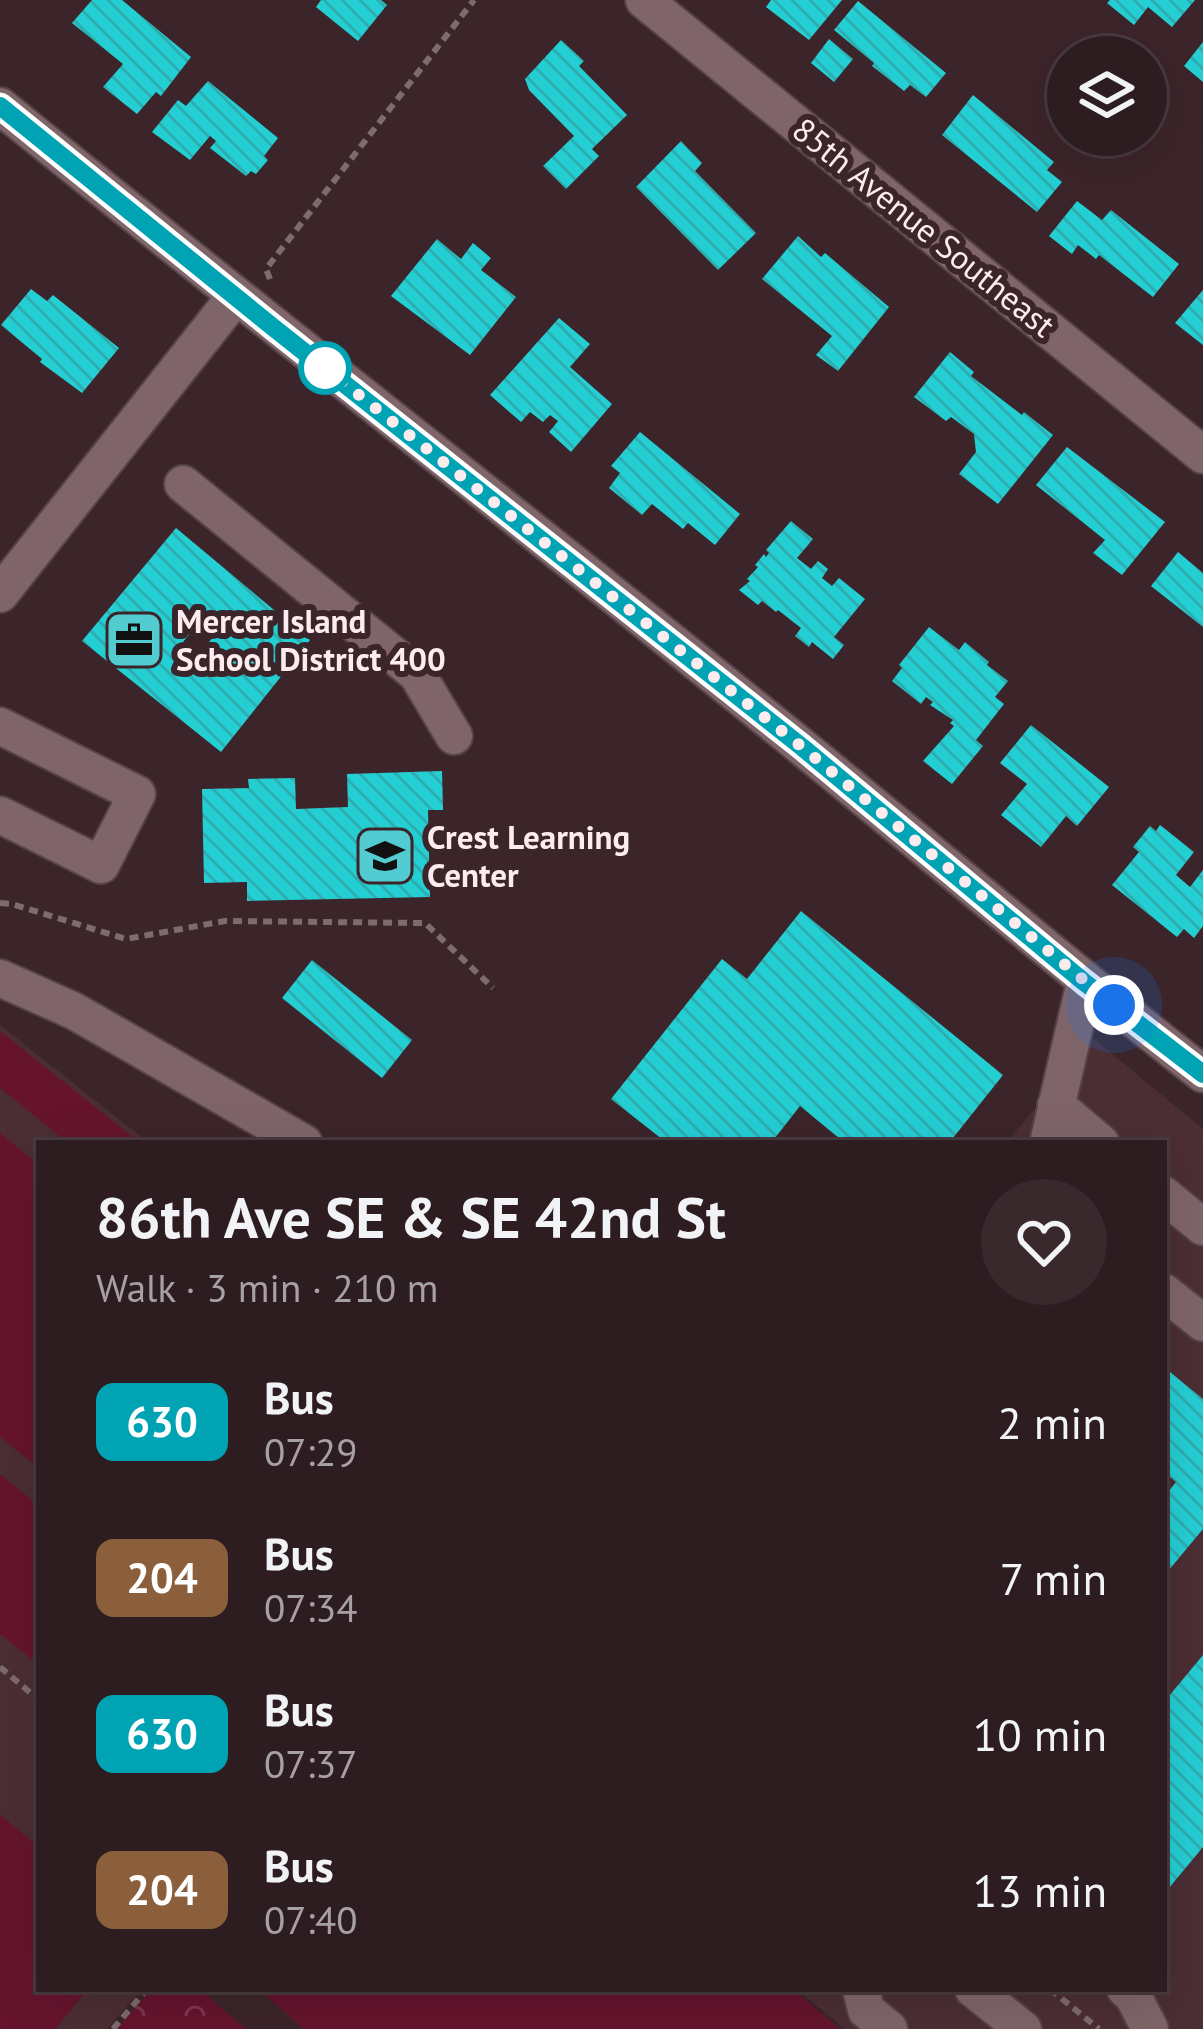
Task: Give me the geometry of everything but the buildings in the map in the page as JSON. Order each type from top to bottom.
[{"type":"street","name":"85th Avenue Southeast","points":[[644,0],[1203,454]]},
{"type":"street","points":[[0,106],[802,747],[1203,1075]]},
{"type":"street","points":[[0,594],[235,297]]},
{"type":"street","points":[[183,484],[417,674],[454,736]]},
{"type":"street","points":[[0,726],[137,794],[101,865],[0,815]]},
{"type":"street","points":[[0,978],[74,1011],[299,1140]]},
{"type":"street","points":[[1049,1140],[1084,982]]},
{"type":"street","points":[[1055,1105],[1097,1140]]},
{"type":"street","points":[[1167,1197],[1203,1227]]},
{"type":"street","points":[[1167,1294],[1203,1323]]},
{"type":"street","points":[[862,1992],[866,2010],[889,2029]]},
{"type":"street","points":[[977,1992],[1023,2029]]},
{"type":"street","points":[[1128,1992],[1150,2029]]},
{"type":"path","points":[[271,282],[266,269],[474,0]]},
{"type":"path","points":[[0,903],[126,939],[225,921],[425,923],[493,988]]},
{"type":"path","points":[[0,1667],[36,1697]]},
{"type":"path","points":[[112,2029],[144,1992]]},
{"type":"path","points":[[1054,1992],[1099,2029]]},
{"type":"shaded area","points":[[0,1025],[145,1140],[36,1140],[36,1992],[139,1992],[107,2029],[0,2029]]},
{"type":"shaded area","points":[[1093,1038],[1203,1129],[1203,2029],[845,2029],[800,1992],[1167,1992],[1167,1140],[1008,1140]]},
{"type":"green space","points":[[0,1031],[136,1140],[64,1140],[0,1088]]},
{"type":"green space","points":[[0,1133],[36,1163],[36,1466],[0,1437]]},
{"type":"green space","points":[[0,1474],[36,1504],[36,1663],[0,1634]]},
{"type":"green space","points":[[0,1815],[36,1845],[36,1992],[86,1992],[55,2029],[0,2029]]},
{"type":"green space","points":[[149,1992],[203,1992],[246,2029],[117,2029]]},
{"type":"green space","points":[[262,1992],[797,1992],[840,2029],[303,2029]]},
{"type":"bus line","name":"630","points":[[0,106],[1203,1074]]},
{"type":"place","name":"Mercer Island School District 400","points":[[134,640]]},
{"type":"place","name":"Crest Learning Center","points":[[385,856]]},
{"type":"route","points":[[325,368],[802,747],[1114,1005]]}]
